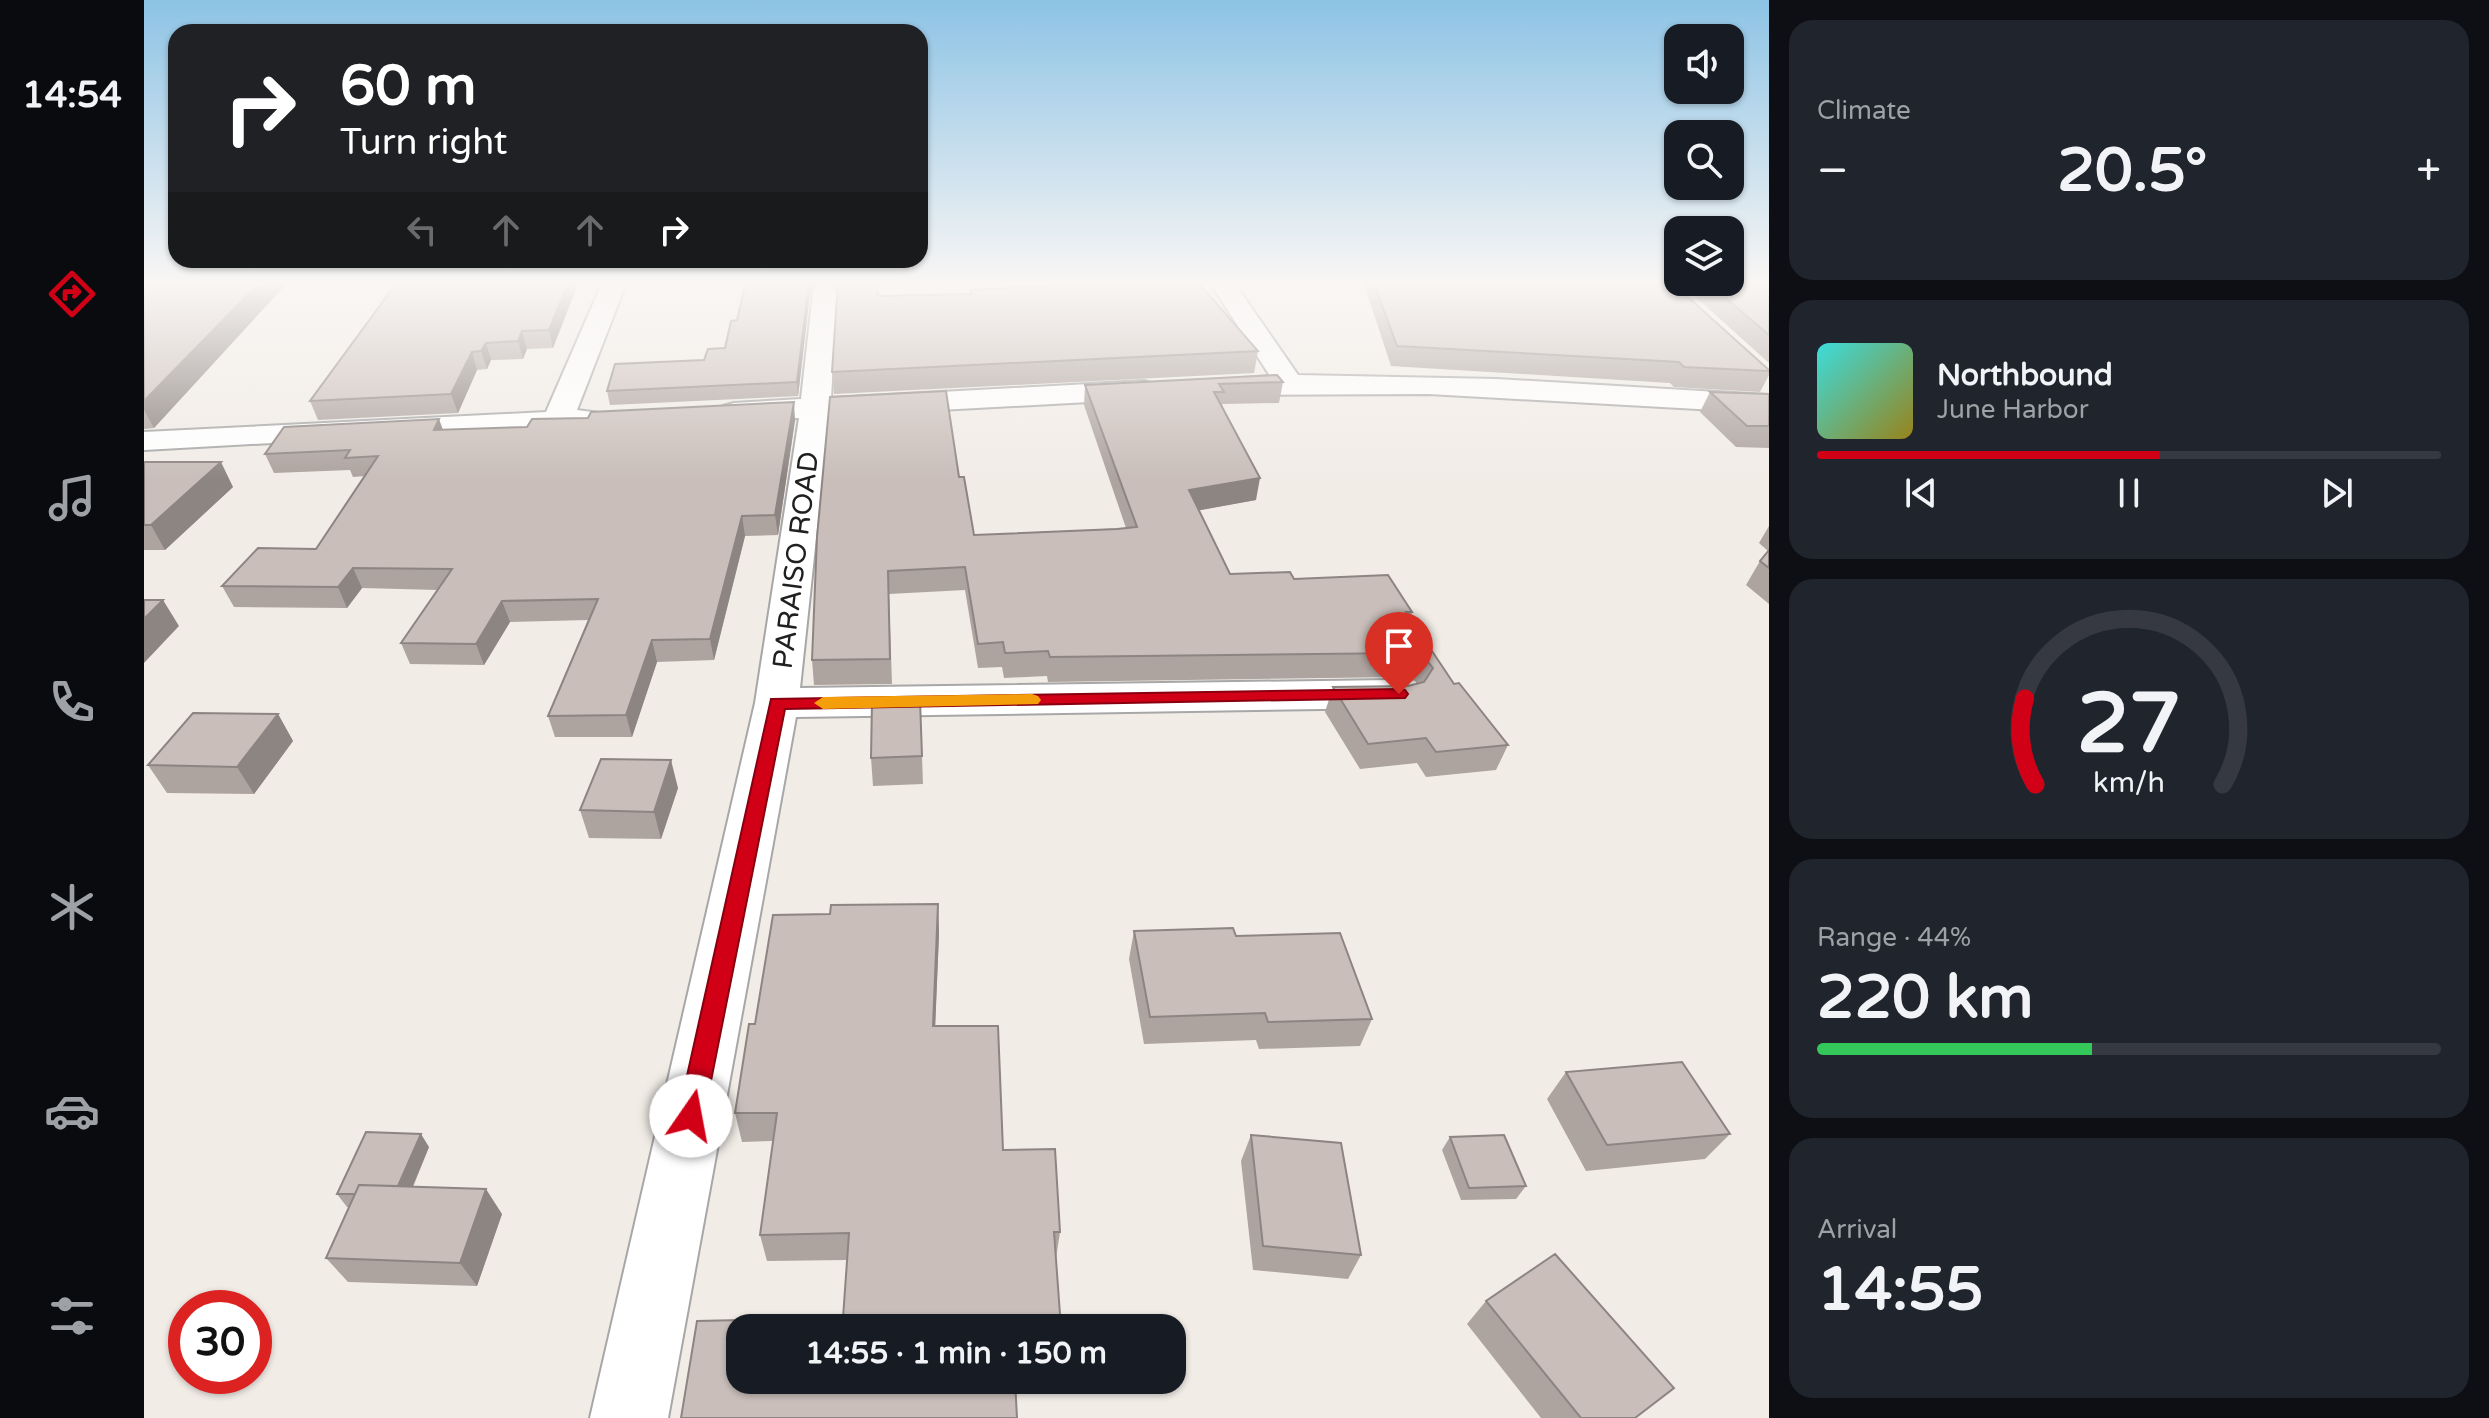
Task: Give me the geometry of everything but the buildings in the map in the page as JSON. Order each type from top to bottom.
[{"type":"street","points":[[558,420],[588,347]]},
{"type":"street","name":"PARAISO ROAD","points":[[629,1418],[777,703],[820,347]]},
{"type":"street","points":[[1265,347],[1289,383]]},
{"type":"street","points":[[1196,387],[1289,383],[1413,385],[1769,404]]},
{"type":"street","points":[[709,413],[1165,389]]},
{"type":"street","points":[[289,434],[307,408]]},
{"type":"street","points":[[144,441],[619,417]]},
{"type":"street","points":[[777,703],[1399,694]]},
{"type":"slow traffic","points":[[823,703],[1032,700]]},
{"type":"route","points":[[691,1116],[777,703],[1399,694]]}]
